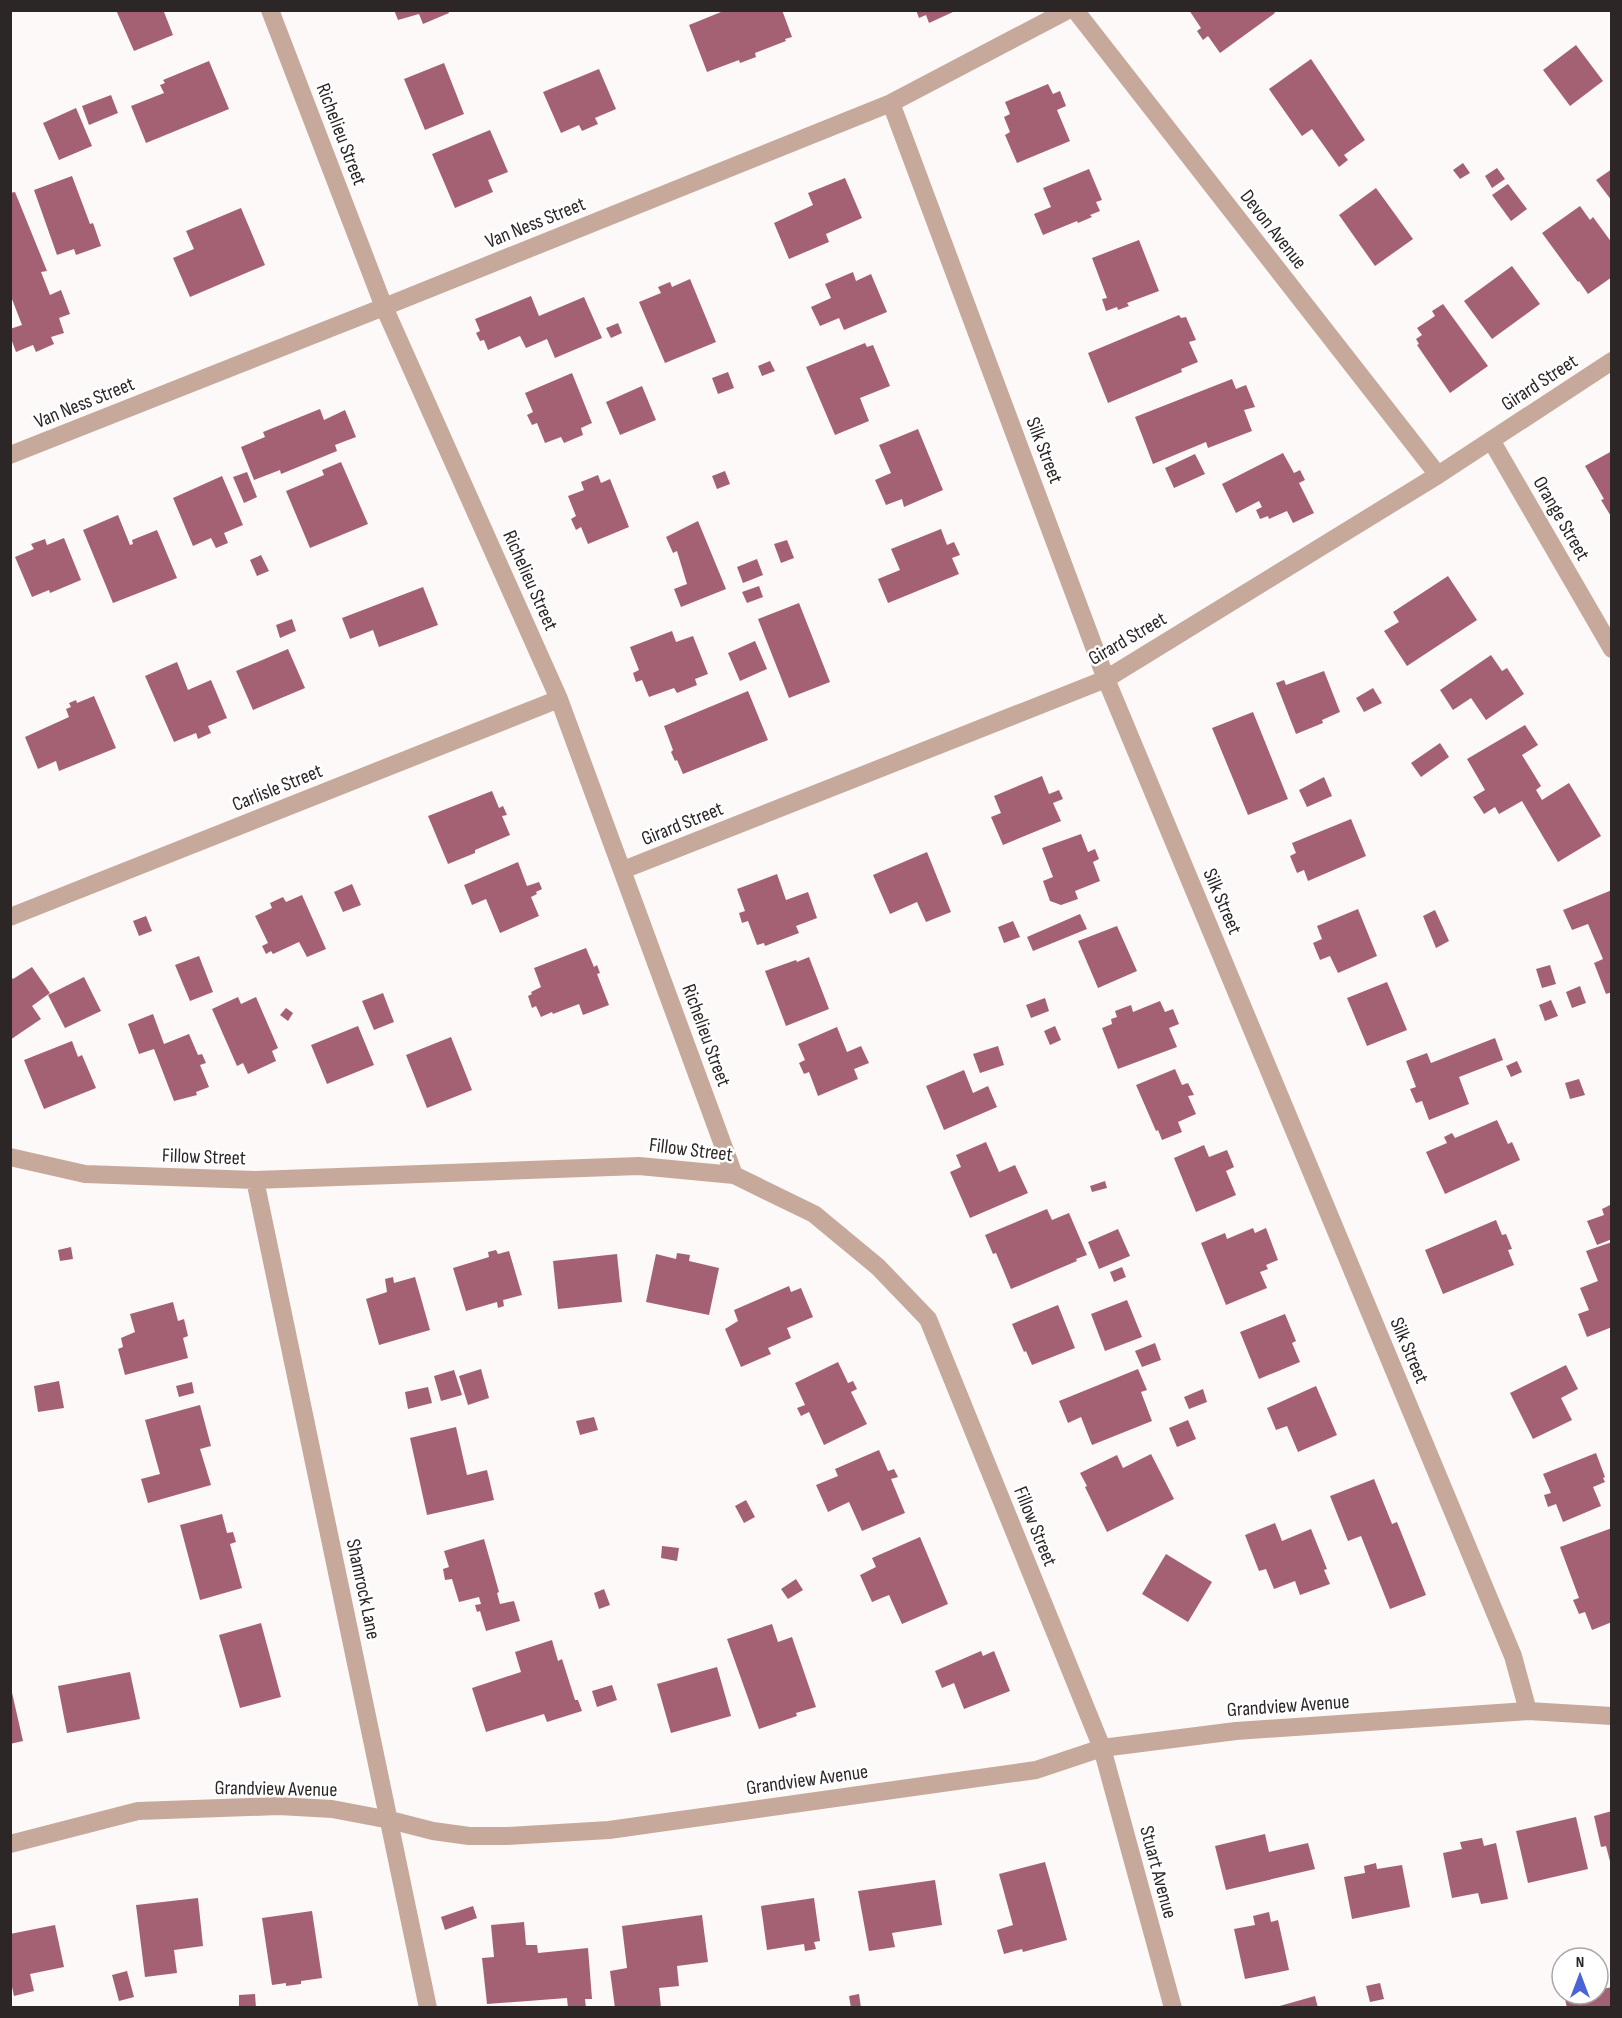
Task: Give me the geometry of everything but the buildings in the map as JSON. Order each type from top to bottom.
[{"type":"street","name":"Richelieu Street","points":[[270,10],[384,307],[559,699],[734,1175]]},
{"type":"street","name":"Van Ness Street","points":[[10,455],[891,103],[1068,10]]},
{"type":"street","name":"Devon Avenue","points":[[1075,10],[1438,475]]},
{"type":"street","name":"Silk Street","points":[[891,103],[1106,679],[1513,1656],[1528,1711]]},
{"type":"street","name":"Girard Street","points":[[623,870],[1106,679],[1438,475],[1611,361]]},
{"type":"street","name":"Orange Street","points":[[1491,440],[1611,649]]},
{"type":"street","name":"Carlisle Street","points":[[10,917],[559,699]]},
{"type":"street","name":"Fillow Street","points":[[10,1157],[85,1174],[255,1180],[639,1166],[734,1175],[814,1214],[878,1267],[928,1319],[1102,1748]]},
{"type":"street","name":"Shamrock Lane","points":[[255,1180],[428,2007]]},
{"type":"street","name":"Grandview Avenue","points":[[10,1844],[138,1811],[279,1806],[332,1809],[390,1820],[433,1832],[469,1836],[609,1830],[1036,1770],[1102,1748],[1236,1731],[1528,1711],[1611,1716]]},
{"type":"street","name":"Stuart Avenue","points":[[1102,1748],[1173,2007]]}]
